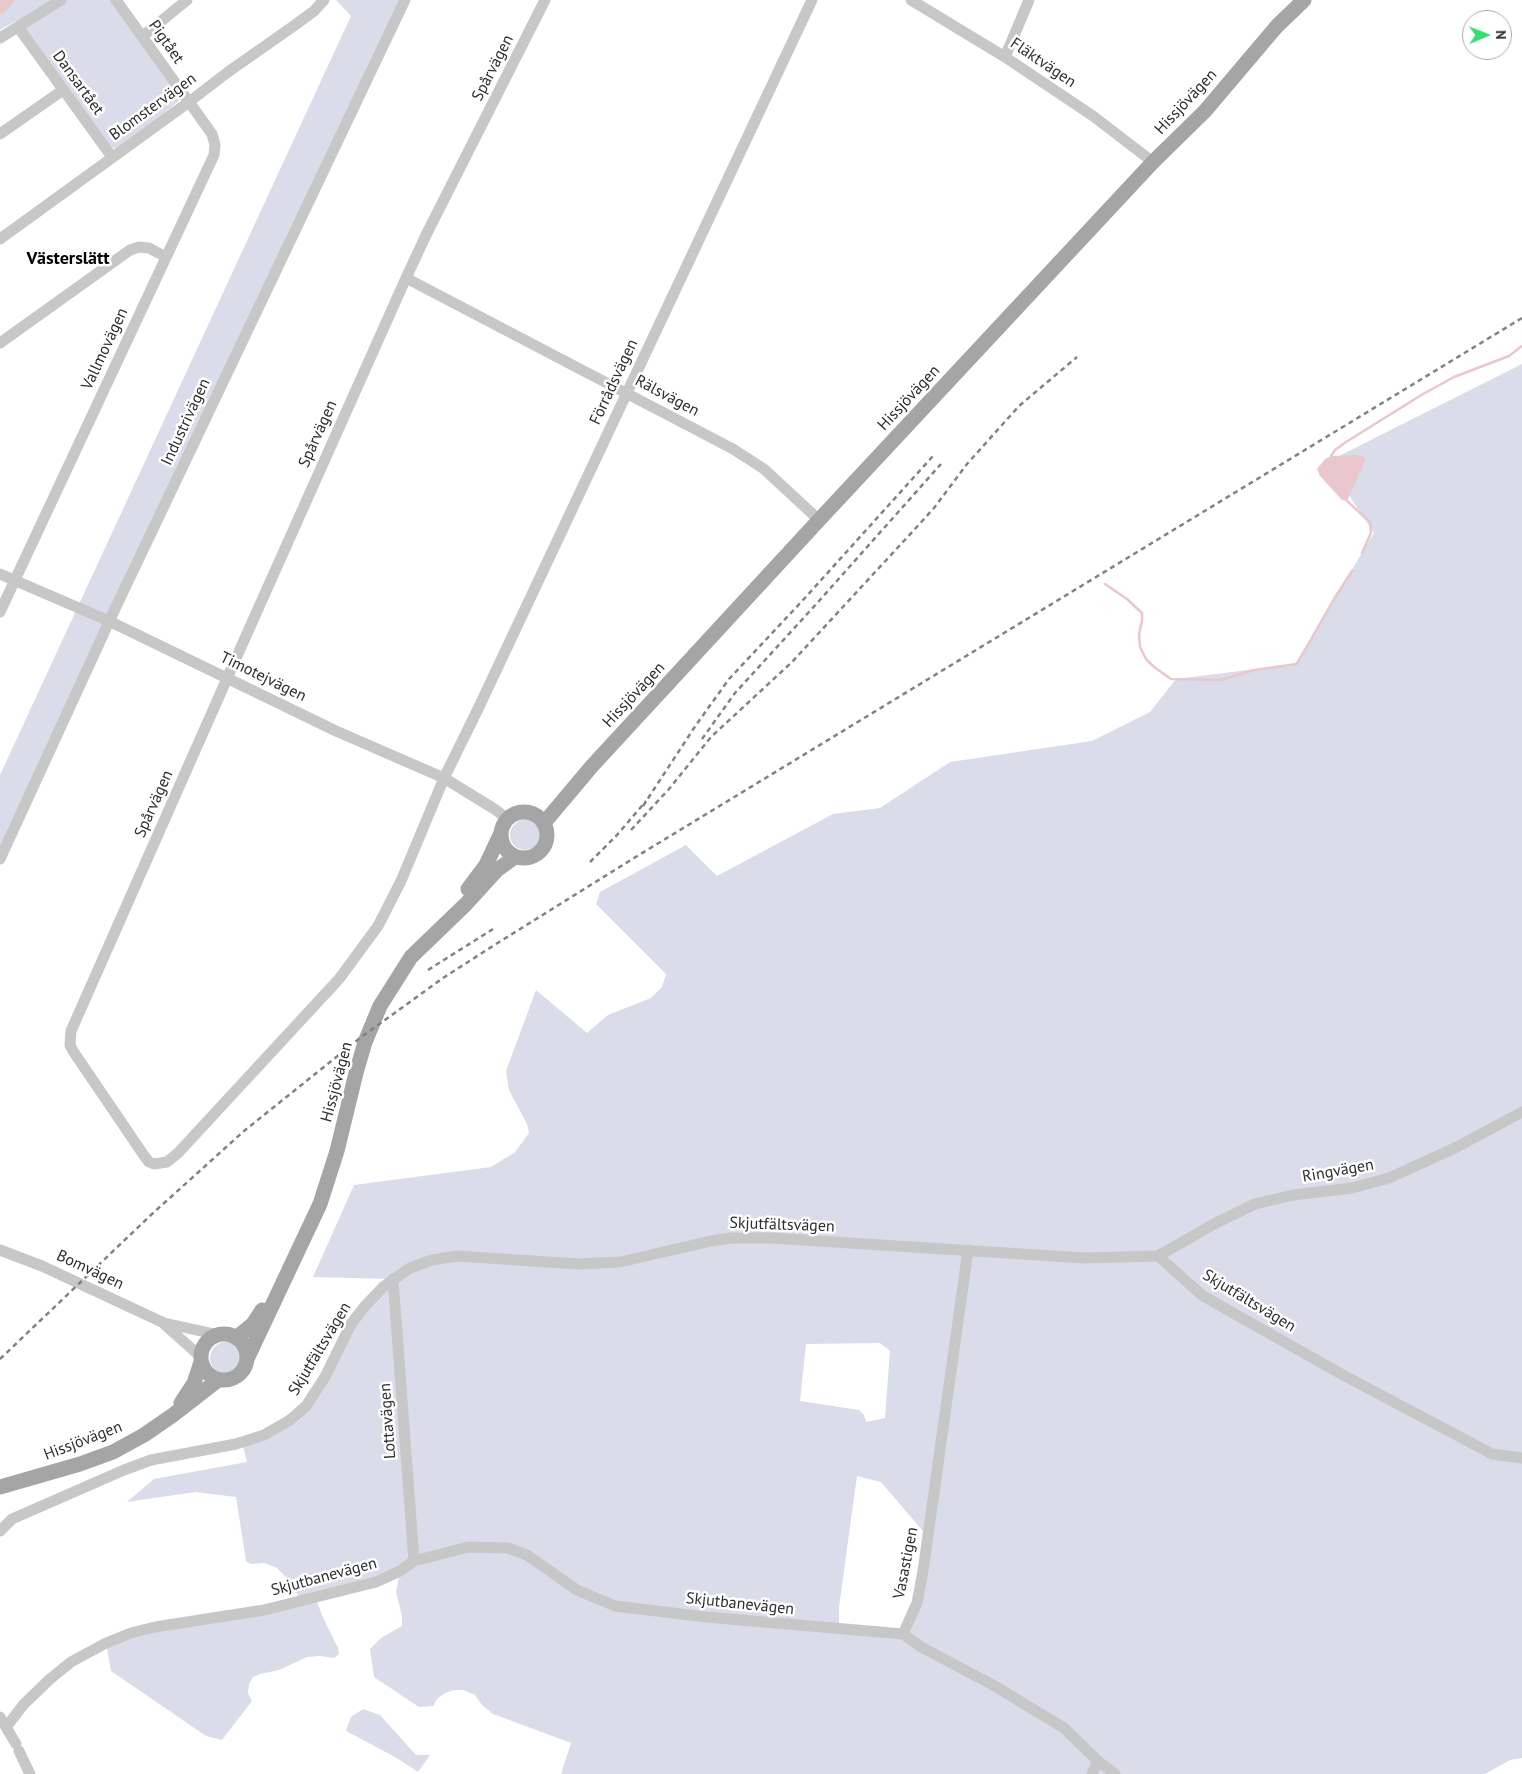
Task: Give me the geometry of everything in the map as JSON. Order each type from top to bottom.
[{"type":"main road","name":"Hissjövägen","points":[[544,823],[592,766],[819,520],[1153,162],[1205,111],[1276,26],[1304,0]]},
{"type":"main road","points":[[528,812],[534,814],[544,823],[547,836],[542,849],[529,858],[515,857],[503,845],[501,833],[507,819],[519,813],[528,812]]},
{"type":"main road","name":"Hissjövägen","points":[[432,935],[458,900],[477,879],[486,865],[501,833]]},
{"type":"main road","name":"Hissjövägen","points":[[246,1359],[320,1204],[330,1177],[365,1042],[380,1006],[411,957],[466,904],[497,870],[515,857]]},
{"type":"main road","name":"Hissjövägen","points":[[236,1338],[253,1324],[299,1249]]},
{"type":"main road","points":[[219,1335],[228,1335],[236,1338],[245,1349],[246,1359],[244,1368],[232,1379],[218,1380],[203,1368],[201,1359],[205,1344],[219,1335]]},
{"type":"main road","name":"Hissjövägen","points":[[173,1415],[194,1383],[201,1359]]},
{"type":"main road","name":"Hissjövägen","points":[[0,1487],[80,1464],[113,1452],[144,1435],[218,1380]]},
{"type":"street","points":[[0,38],[61,0]]},
{"type":"street","name":"Pigtået","points":[[116,0],[190,102]]},
{"type":"street","points":[[143,36],[187,0]]},
{"type":"street","name":"Blomstervägen","points":[[0,239],[314,11],[324,0]]},
{"type":"street","name":"Industrivägen","points":[[0,859],[110,622],[405,0]]},
{"type":"street","name":"Spårvägen","points":[[444,778],[401,881],[378,926],[357,956],[339,979],[173,1158],[162,1164],[149,1162],[73,1051],[70,1045],[70,1038],[75,1020],[406,278],[545,0]]},
{"type":"street","name":"Förrådsvägen","points":[[444,778],[812,0]]},
{"type":"street","name":"Fläktvägen","points":[[911,0],[1005,57],[1093,116],[1153,162]]},
{"type":"street","points":[[1005,57],[1029,0]]},
{"type":"street","name":"Dansartået","points":[[18,27],[112,158]]},
{"type":"street","points":[[0,134],[63,90]]},
{"type":"street","name":"Vallmovägen","points":[[0,612],[214,155],[215,145],[212,134],[190,102]]},
{"type":"street","points":[[0,343],[130,250],[140,247],[149,248],[166,257]]},
{"type":"street","name":"Rälsvägen","points":[[406,278],[733,449],[764,469],[819,520]]},
{"type":"street","name":"Timotejvägen","points":[[0,574],[110,622],[336,731],[444,778],[496,810],[507,819]]},
{"type":"street","name":"Ringvägen","points":[[1158,1256],[1214,1224],[1255,1204],[1293,1195],[1352,1188],[1389,1178],[1458,1147],[1522,1112]]},
{"type":"street","name":"Skjutfältsvägen","points":[[0,1532],[12,1519],[124,1470],[152,1460],[236,1444],[264,1435],[290,1420],[306,1406],[325,1378],[351,1324],[365,1306],[383,1287],[410,1268],[432,1260],[457,1256],[599,1264],[627,1261],[711,1240],[731,1238],[771,1238],[1086,1258],[1158,1256],[1203,1296],[1342,1375],[1492,1454],[1522,1458]]},
{"type":"street","name":"Bomvägen","points":[[0,1250],[42,1266],[164,1323],[219,1335]]},
{"type":"street","name":"Vasastigen","points":[[903,1634],[916,1603],[923,1571],[968,1250]]},
{"type":"street","name":"Lottavägen","points":[[394,1279],[414,1561]]},
{"type":"street","name":"Bomvägen","points":[[164,1323],[201,1359]]},
{"type":"street","name":"Skjutbanevägen","points":[[3,1722],[71,1662],[106,1643],[131,1633],[155,1627],[264,1610],[376,1582],[400,1571],[414,1561],[468,1547],[508,1548],[527,1555],[577,1590],[615,1606],[715,1618],[903,1634]]},
{"type":"street","points":[[903,1634],[921,1647],[993,1685],[1064,1728],[1098,1761],[1115,1774]]},
{"type":"street","points":[[3,1722],[30,1774]]},
{"type":"street","points":[[1092,1774],[1098,1761]]},
{"type":"shaded area","points":[[0,0],[113,0],[181,99],[124,148],[116,149],[106,145],[16,21],[0,30]]},
{"type":"shaded area","points":[[336,0],[405,0],[0,859],[0,775],[351,16]]},
{"type":"shaded area","points":[[1522,364],[1522,1758],[1510,1760],[1485,1774],[561,1774],[571,1743],[493,1714],[482,1705],[475,1695],[463,1690],[445,1693],[438,1698],[433,1706],[419,1707],[374,1677],[370,1649],[381,1638],[402,1626],[402,1616],[396,1592],[400,1572],[314,1594],[339,1654],[334,1658],[307,1657],[279,1670],[253,1677],[249,1684],[248,1693],[252,1701],[222,1740],[206,1736],[111,1671],[106,1643],[298,1601],[297,1594],[289,1580],[277,1568],[264,1563],[251,1564],[246,1561],[236,1497],[195,1492],[127,1502],[154,1479],[247,1462],[242,1442],[306,1406],[351,1324],[392,1279],[313,1277],[354,1185],[491,1167],[515,1152],[529,1133],[527,1124],[509,1090],[506,1071],[536,990],[587,1033],[608,1015],[651,998],[662,987],[666,974],[596,904],[600,892],[686,845],[717,876],[833,814],[880,808],[950,762],[1092,741],[1150,712],[1176,679],[1295,664],[1374,533],[1327,462]],"holes":[[[880,1343],[890,1351],[885,1418],[866,1422],[864,1415],[859,1410],[800,1401],[806,1344]],[[857,1476],[881,1482],[928,1537],[917,1603],[903,1633],[839,1628],[839,1607]]]},
{"type":"shaded area","points":[[1357,455],[1364,457],[1365,461],[1347,501],[1342,500],[1320,476],[1317,469],[1325,459],[1331,456]]},
{"type":"shaded area","points":[[525,820],[535,825],[540,835],[535,845],[525,850],[515,845],[510,835],[515,825]]},
{"type":"shaded area","points":[[226,1342],[237,1347],[242,1358],[237,1369],[226,1374],[215,1369],[210,1358],[215,1347]]},
{"type":"shaded area","points":[[363,1709],[380,1715],[416,1755],[430,1755],[418,1772],[395,1757],[346,1731],[351,1717]]},
{"type":"waterway","points":[[0,6],[6,0]]},
{"type":"waterway","points":[[1331,456],[1335,450],[1346,442],[1423,394],[1454,377],[1509,356],[1522,346]]},
{"type":"waterway","points":[[1347,501],[1370,522],[1371,533],[1362,553]]},
{"type":"waterway","points":[[1105,584],[1127,599],[1142,613],[1139,634],[1140,647],[1146,659],[1154,667],[1171,679],[1221,680],[1254,670],[1297,664],[1352,571]]},
{"type":"railway","points":[[0,1359],[152,1214],[244,1131],[360,1038],[443,978],[634,858],[1522,318]]},
{"type":"railway","points":[[631,830],[669,789],[711,737],[792,662],[914,530],[934,508],[967,464],[1019,406],[1077,357]]},
{"type":"railway","points":[[643,806],[696,725],[729,679],[933,456]]},
{"type":"railway","points":[[702,739],[735,693],[941,464]]},
{"type":"railway","points":[[590,862],[617,835],[646,801]]},
{"type":"railway","points":[[428,970],[493,929]]},
{"type":"district","name":"Västerslätt","points":[[68,259]]}]
